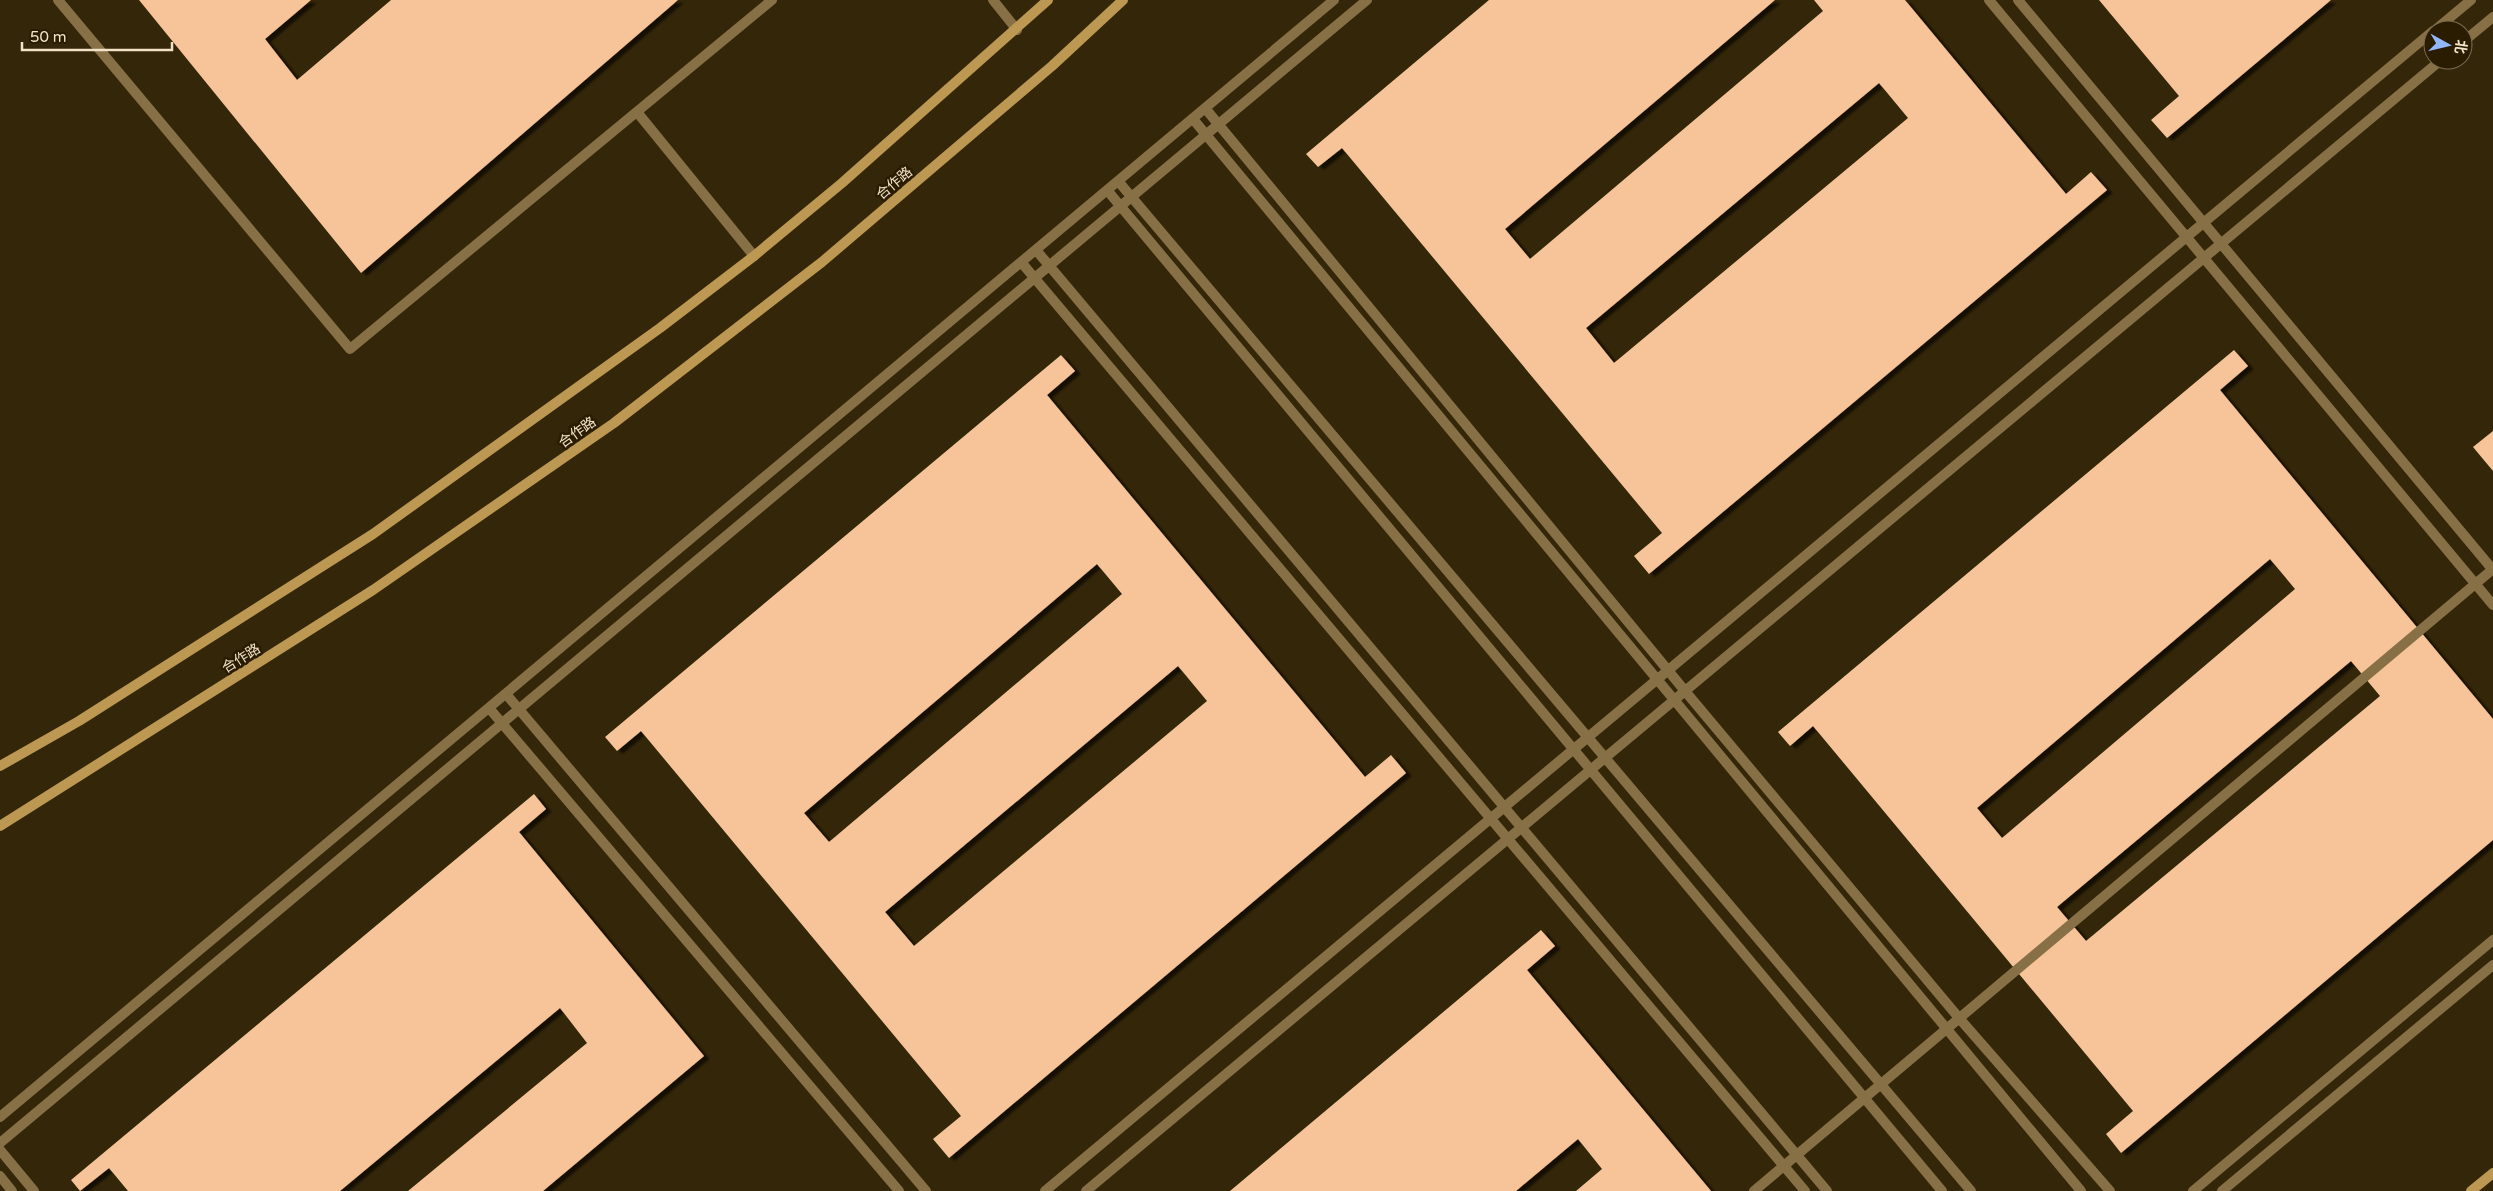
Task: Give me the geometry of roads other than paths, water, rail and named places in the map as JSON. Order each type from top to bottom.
[{"type":"main road","points":[[0,766],[79,721],[373,534],[660,328],[754,256],[1018,30],[1048,0]]},
{"type":"main road","name":"合作路","points":[[0,826],[373,590],[614,423],[822,262],[1052,66],[1124,0]]},
{"type":"main road","points":[[2471,1191],[2493,1173]]},
{"type":"lane","points":[[58,0],[350,348],[772,0]]},
{"type":"lane","points":[[993,0],[1018,30]]},
{"type":"lane","points":[[0,1117],[1334,0]]},
{"type":"lane","points":[[0,1143],[1367,0]]},
{"type":"lane","points":[[1989,0],[2493,605]]},
{"type":"lane","points":[[1754,1191],[2493,569],[2018,0]]},
{"type":"lane","points":[[2447,20],[2471,0]]},
{"type":"lane","points":[[2473,34],[2493,17]]},
{"type":"lane","points":[[1045,1191],[2423,40]]},
{"type":"lane","points":[[1086,1191],[2429,70]]},
{"type":"lane","points":[[1205,108],[1685,691],[1959,1018],[2110,1191]]},
{"type":"lane","points":[[637,112],[754,256]]},
{"type":"lane","points":[[1192,119],[2080,1191]]},
{"type":"lane","points":[[1118,181],[1971,1191]]},
{"type":"lane","points":[[1107,190],[1942,1191]]},
{"type":"lane","points":[[1036,250],[1827,1191]]},
{"type":"lane","points":[[1021,262],[1805,1191]]},
{"type":"lane","points":[[506,694],[926,1191]]},
{"type":"lane","points":[[489,708],[899,1191]]},
{"type":"lane","points":[[2193,1191],[2493,940]]},
{"type":"lane","points":[[2222,1191],[2493,965]]},
{"type":"lane","points":[[0,1150],[34,1191]]},
{"type":"lane","points":[[0,1176],[12,1191]]}]
